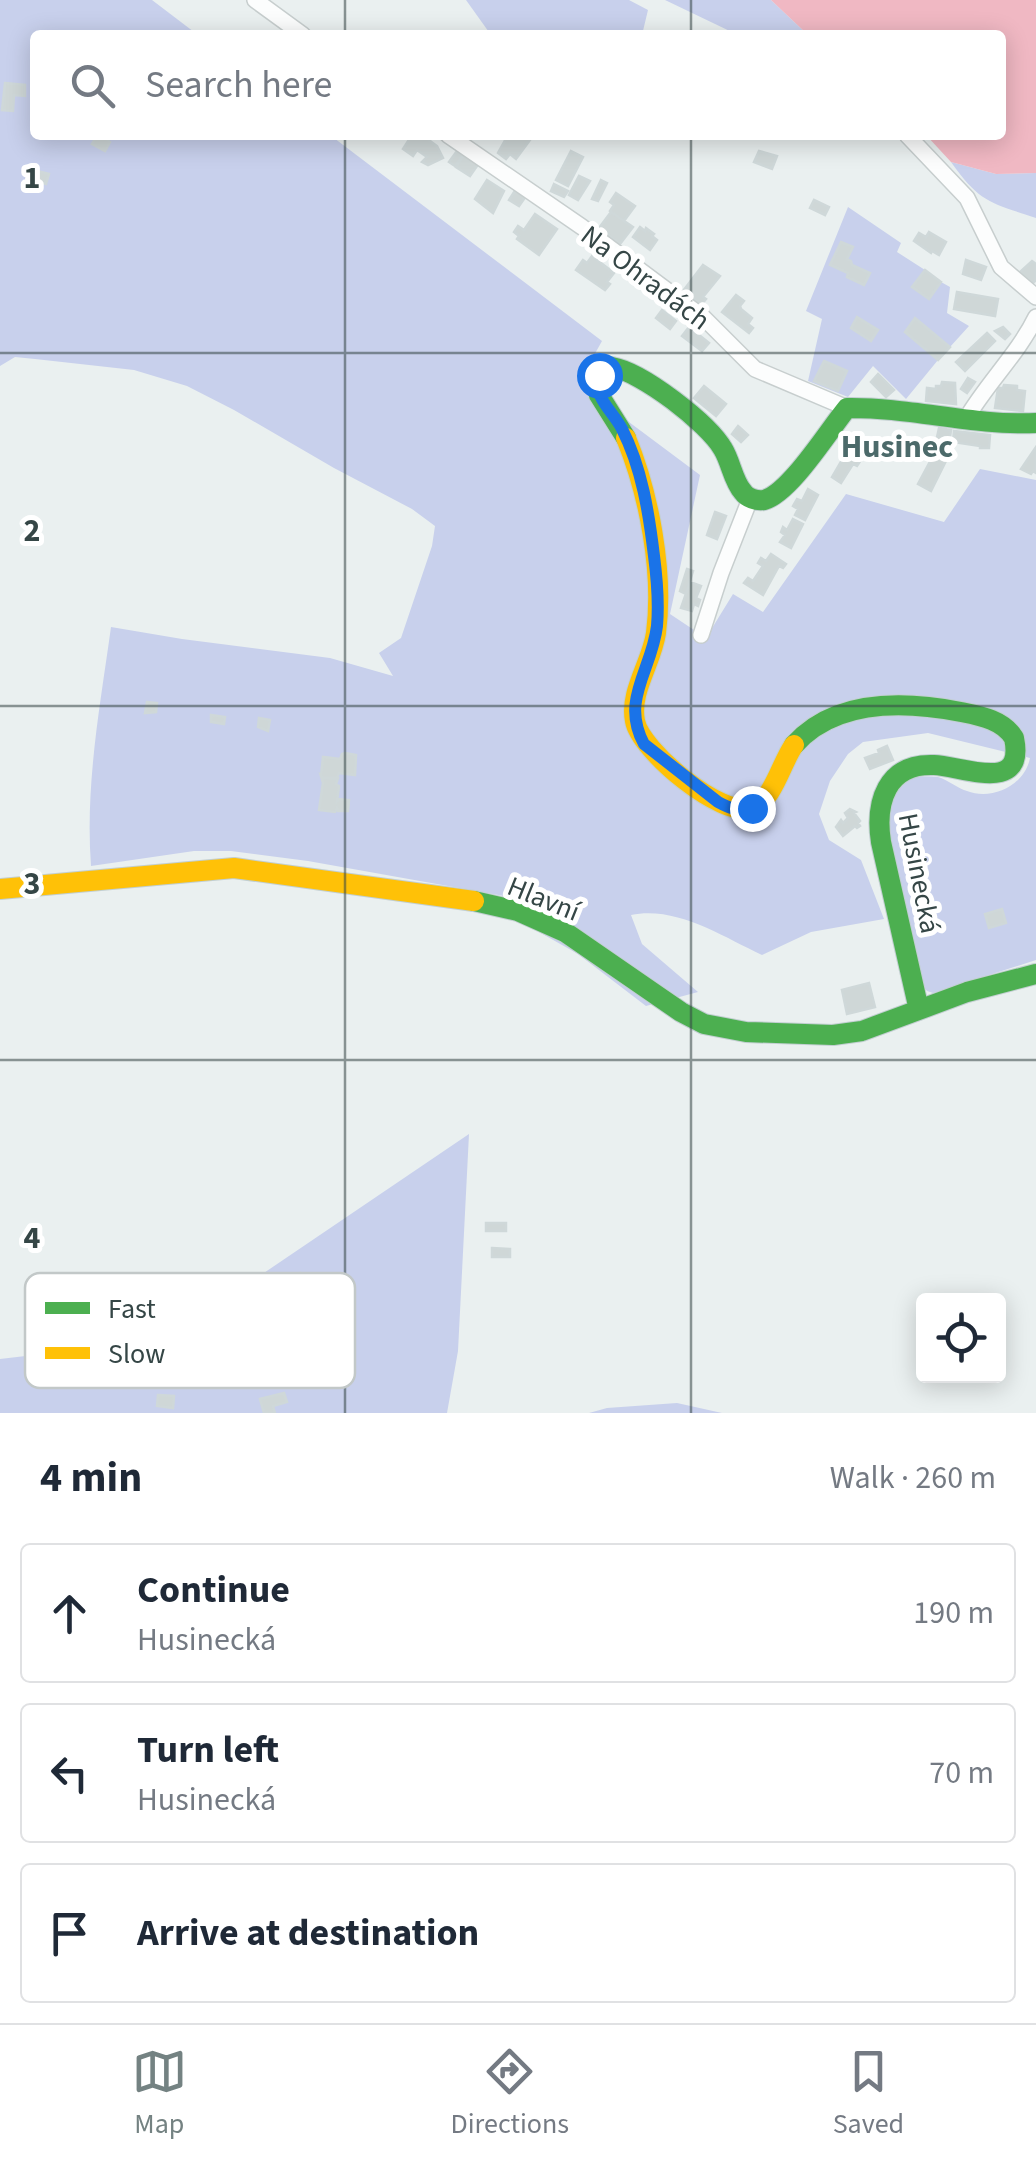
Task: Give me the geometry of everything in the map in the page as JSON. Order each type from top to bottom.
[{"type":"street","points":[[255,0],[296,30]]},
{"type":"street","name":"Na Ohradách","points":[[455,140],[704,318],[755,369],[847,408]]},
{"type":"street","points":[[912,140],[966,198],[1002,267],[1036,297]]},
{"type":"street","points":[[966,418],[1024,340],[1036,317]]},
{"type":"street","name":"Husinecká","points":[[750,499],[738,486],[722,447],[638,374],[612,367],[599,375],[598,391],[634,456],[654,558],[656,627],[633,710],[638,732],[654,753],[718,802],[744,810],[768,796],[794,744],[812,729],[861,707],[900,704],[968,714],[1001,724],[1016,740],[1014,759],[999,773],[979,775],[936,765],[920,766],[904,772],[889,785],[879,804],[883,852],[920,1010]]},
{"type":"street","points":[[701,635],[750,499],[760,500],[778,492],[847,408],[885,407],[986,422],[1036,423]]},
{"type":"street","name":"Hlavní","points":[[0,889],[234,868],[462,898],[518,912],[565,932],[681,1012],[712,1026],[785,1035],[862,1031],[967,992],[1036,974]]},
{"type":"shaded area","points":[[0,0],[152,0],[191,30],[30,30],[30,140],[337,140],[602,341],[578,384],[700,475],[670,614],[706,638],[733,594],[763,612],[846,494],[944,522],[980,469],[1036,480],[1036,960],[933,993],[921,984],[887,824],[894,796],[913,776],[938,777],[977,794],[997,792],[1022,776],[1030,758],[928,733],[863,742],[848,754],[830,781],[819,814],[829,840],[861,860],[884,919],[811,932],[762,955],[682,919],[648,913],[631,915],[642,944],[698,992],[646,1006],[578,954],[523,923],[504,896],[231,851],[194,851],[91,866],[92,776],[111,627],[330,658],[393,676],[379,653],[401,638],[435,526],[412,509],[187,386],[134,370],[35,359],[15,357],[0,366]]},
{"type":"shaded area","points":[[466,0],[629,0],[648,10],[643,30],[487,30]]},
{"type":"shaded area","points":[[665,0],[771,0],[803,30],[728,30]]},
{"type":"shaded area","points":[[771,0],[1036,0],[1036,173],[996,174],[951,162],[931,140],[1006,140],[1006,30],[803,30]]},
{"type":"shaded area","points":[[951,162],[996,174],[1036,173],[1036,218],[988,200],[970,186]]},
{"type":"shaded area","points":[[848,207],[901,243],[897,252],[925,270],[913,287],[928,299],[941,282],[950,287],[947,313],[969,326],[950,347],[915,318],[905,332],[938,360],[906,399],[873,366],[848,397],[808,381],[822,319],[806,311]]},
{"type":"shaded area","points":[[469,1134],[458,1351],[447,1413],[0,1413],[0,1359],[25,1356],[25,1388],[355,1388],[355,1273],[264,1273]]},
{"type":"shaded area","points":[[677,1403],[722,1413],[589,1413],[607,1408]]},
{"type":"building","points":[[5,83],[25,85],[25,96],[14,95],[13,111],[2,110]]},
{"type":"building","points":[[94,140],[110,142],[105,151],[92,144]]},
{"type":"building","points":[[409,140],[429,140],[443,158],[428,165],[422,162],[427,157],[417,150],[413,156],[403,149]]},
{"type":"building","points":[[505,140],[530,140],[516,159],[510,154],[506,159],[498,153]]},
{"type":"building","points":[[457,151],[463,155],[455,166],[449,162]]},
{"type":"building","points":[[571,151],[583,157],[568,186],[556,180]]},
{"type":"building","points":[[759,151],[777,156],[772,169],[754,162]]},
{"type":"building","points":[[465,153],[479,163],[470,176],[456,167]]},
{"type":"building","points":[[37,171],[49,174],[46,184],[35,181]]},
{"type":"building","points":[[579,176],[590,181],[578,200],[569,195]]},
{"type":"building","points":[[487,180],[504,191],[493,213],[475,199]]},
{"type":"building","points":[[601,180],[607,183],[598,201],[592,199]]},
{"type":"building","points":[[554,184],[568,191],[564,197],[551,191]]},
{"type":"building","points":[[516,189],[526,196],[519,206],[509,200]]},
{"type":"building","points":[[616,193],[635,206],[624,221],[610,211]]},
{"type":"building","points":[[814,200],[829,207],[825,215],[810,208]]},
{"type":"building","points":[[611,212],[633,227],[620,244],[599,228]]},
{"type":"building","points":[[535,214],[557,229],[539,255],[517,239],[519,236],[514,232],[518,226],[524,230]]},
{"type":"building","points":[[640,227],[657,240],[650,250],[633,237]]},
{"type":"building","points":[[929,232],[946,242],[939,255],[914,241],[919,233],[926,237]]},
{"type":"building","points":[[841,242],[853,247],[847,259],[852,265],[870,273],[864,285],[830,265]]},
{"type":"building","points":[[592,256],[614,273],[605,290],[576,270]]},
{"type":"building","points":[[966,260],[986,267],[981,280],[963,274]]},
{"type":"building","points":[[1032,261],[1036,264],[1036,280],[1032,284],[1020,272]]},
{"type":"building","points":[[703,265],[720,276],[701,305],[683,291]]},
{"type":"building","points":[[925,270],[941,282],[929,299],[912,287]]},
{"type":"building","points":[[957,292],[998,299],[995,316],[954,309]]},
{"type":"building","points":[[736,295],[744,301],[741,309],[752,318],[749,333],[722,312]]},
{"type":"building","points":[[662,310],[676,321],[670,329],[656,318]]},
{"type":"building","points":[[857,317],[878,330],[871,341],[851,328]]},
{"type":"building","points":[[915,318],[950,347],[938,360],[905,332]]},
{"type":"building","points":[[689,327],[709,343],[702,351],[682,336]]},
{"type":"building","points":[[1003,327],[1010,334],[1005,339],[995,331]]},
{"type":"building","points":[[987,333],[995,341],[965,371],[956,362]]},
{"type":"building","points":[[824,361],[847,371],[838,391],[814,381]]},
{"type":"building","points":[[878,374],[894,390],[886,397],[871,382]]},
{"type":"building","points":[[968,378],[975,382],[967,393],[961,389]]},
{"type":"building","points":[[942,382],[955,383],[956,404],[926,401],[927,388],[936,389]]},
{"type":"building","points":[[1004,385],[1025,391],[1023,411],[995,408],[998,388]]},
{"type":"building","points":[[704,386],[726,404],[716,416],[694,398]]},
{"type":"building","points":[[738,426],[748,435],[741,442],[732,434]]},
{"type":"building","points":[[939,428],[951,430],[947,459],[933,456]]},
{"type":"building","points":[[954,431],[990,435],[989,448],[953,442]]},
{"type":"building","points":[[853,441],[863,447],[857,457],[861,460],[857,466],[853,464],[841,483],[832,477]]},
{"type":"building","points":[[1036,447],[1036,473],[1031,474],[1021,469]]},
{"type":"building","points":[[933,456],[947,459],[931,491],[918,484]]},
{"type":"building","points":[[808,489],[818,495],[805,520],[795,515],[798,509],[793,506],[797,499],[802,501]]},
{"type":"building","points":[[715,512],[726,516],[717,539],[707,535]]},
{"type":"building","points":[[793,519],[803,524],[791,548],[780,542],[785,535],[781,532],[783,527],[787,530]]},
{"type":"building","points":[[771,554],[786,564],[783,568],[779,566],[763,595],[744,583],[748,578],[753,581],[763,566],[758,563],[761,558],[766,561]]},
{"type":"building","points":[[687,569],[693,571],[686,594],[680,591]]},
{"type":"building","points":[[690,582],[701,586],[696,598],[700,600],[698,606],[694,604],[692,611],[681,608]]},
{"type":"building","points":[[147,702],[157,703],[156,712],[145,713]]},
{"type":"building","points":[[211,715],[225,717],[224,724],[211,722]]},
{"type":"building","points":[[259,718],[270,720],[268,731],[258,727]]},
{"type":"building","points":[[887,746],[893,760],[870,769],[865,758]]},
{"type":"building","points":[[345,753],[356,755],[355,775],[339,773],[336,779],[323,778],[323,757],[340,759]]},
{"type":"building","points":[[321,776],[338,778],[337,801],[349,800],[348,811],[319,810]]},
{"type":"building","points":[[850,809],[856,812],[860,826],[843,836],[836,827],[848,818],[845,813]]},
{"type":"building","points":[[1002,909],[1006,923],[989,928],[985,914]]},
{"type":"building","points":[[869,983],[875,1007],[847,1014],[842,990]]},
{"type":"building","points":[[486,1223],[506,1223],[506,1231],[486,1231]]},
{"type":"building","points":[[492,1248],[510,1249],[510,1257],[492,1257]]},
{"type":"building","points":[[284,1393],[287,1402],[273,1406],[275,1413],[264,1413],[260,1399]]},
{"type":"building","points":[[158,1395],[174,1396],[173,1408],[157,1406]]},
{"type":"traffic: fast","points":[[626,438],[597,386],[599,375],[612,367],[656,388],[704,426],[723,449],[740,488],[758,500],[785,486],[847,408],[1036,423]]},
{"type":"traffic: fast","points":[[794,745],[830,719],[850,711],[894,705],[984,717],[1004,727],[1014,738],[1015,756],[1001,772],[918,766],[895,778],[882,800],[881,842],[919,1010]]},
{"type":"traffic: fast","points":[[474,901],[518,911],[565,932],[681,1012],[704,1024],[746,1032],[833,1035],[862,1031],[967,992],[1036,974]]},
{"type":"traffic: slow","points":[[626,438],[648,508],[658,585],[654,644],[635,699],[635,721],[640,734],[684,780],[739,809],[752,808],[766,797],[794,745]]},
{"type":"traffic: slow","points":[[0,889],[234,868],[474,901]]},
{"type":"district","name":"Husinec","points":[[897,446]]},
{"type":"route","points":[[599,375],[598,391],[634,456],[654,558],[656,627],[652,652],[635,700],[635,724],[644,744],[718,802],[731,809],[752,808]]}]
